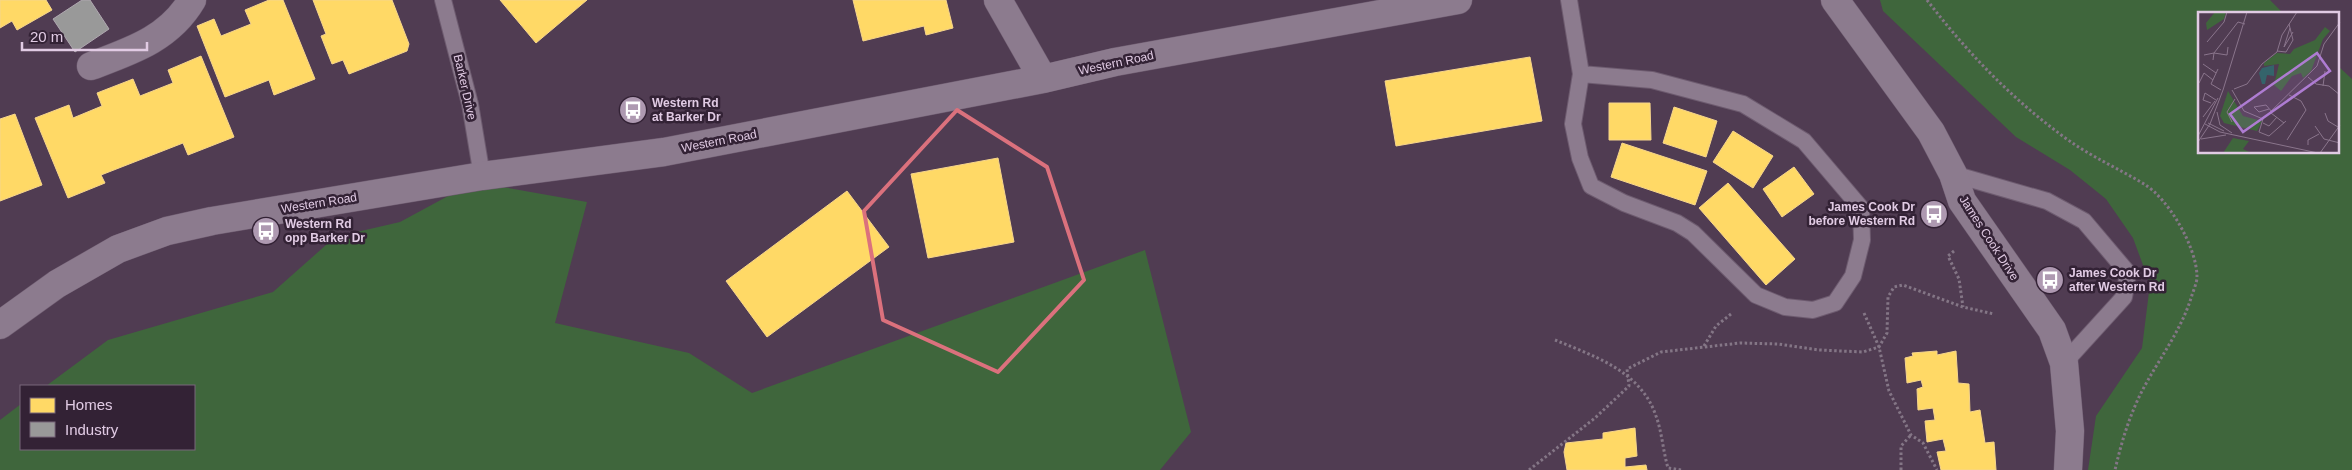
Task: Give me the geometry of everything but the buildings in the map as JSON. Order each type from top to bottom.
[{"type":"street","points":[[91,66],[147,44],[176,20],[192,0]]},
{"type":"street","points":[[998,0],[1043,78]]},
{"type":"street","name":"Western Road","points":[[0,325],[64,280],[118,249],[167,231],[212,221],[482,176],[664,152],[1043,78],[1115,62],[1458,0]]},
{"type":"street","name":"James Cook Drive","points":[[1835,0],[1931,132],[1953,174],[1962,201],[2052,330],[2064,364],[2070,431],[2068,470]]},
{"type":"lane","name":"Barker Drive","points":[[443,0],[470,104],[482,176]]},
{"type":"lane","points":[[1569,0],[1581,74],[1573,124],[1580,158],[1591,186],[1624,203],[1677,223],[1693,233],[1756,295],[1785,307],[1814,310],[1835,302],[1852,276],[1862,240],[1861,208],[1804,141],[1743,104],[1652,80],[1581,74]]},
{"type":"lane","points":[[1953,174],[2047,201],[2084,221],[2128,273],[2124,297],[2064,364]]},
{"type":"path","points":[[1529,470],[1595,418],[1629,386],[1627,369],[1660,352],[1740,342],[1778,344],[1819,350],[1864,352],[1879,347],[1887,334],[1888,297],[1894,287],[1903,285],[1963,307],[1994,314]]},
{"type":"path","points":[[1844,289],[1858,300],[1879,347],[1889,390],[1911,435],[1923,442],[1936,470]]},
{"type":"path","points":[[1704,346],[1716,326],[1756,295]]},
{"type":"path","points":[[1555,340],[1598,358],[1628,374],[1644,394],[1656,415],[1668,468],[1682,470]]},
{"type":"path","points":[[1901,470],[1901,446],[1911,435]]},
{"type":"highlighted area","points":[[957,110],[1047,167],[1084,280],[998,372],[883,320],[864,211]]},
{"type":"green space","points":[[1880,0],[2270,0],[2282,12],[2198,12],[2198,154],[2340,154],[2340,68],[2352,79],[2352,470],[2088,470],[2096,416],[2142,348],[2150,284],[2133,238],[2106,199],[2070,170],[2016,137],[1883,11]]},
{"type":"green space","points":[[474,182],[587,202],[555,323],[689,353],[752,393],[1145,250],[1191,432],[1160,470],[0,470],[0,420],[20,405],[20,450],[195,450],[195,385],[47,385],[108,340],[273,292],[335,237],[400,222]]},
{"type":"place","name":"Western Rd at Barker Dr","points":[[633,110]]},
{"type":"place","name":"James Cook Dr before Western Rd","points":[[1934,214]]},
{"type":"place","name":"Western Rd opp Barker Dr","points":[[266,231]]},
{"type":"place","name":"James Cook Dr after Western Rd","points":[[2050,280]]}]
